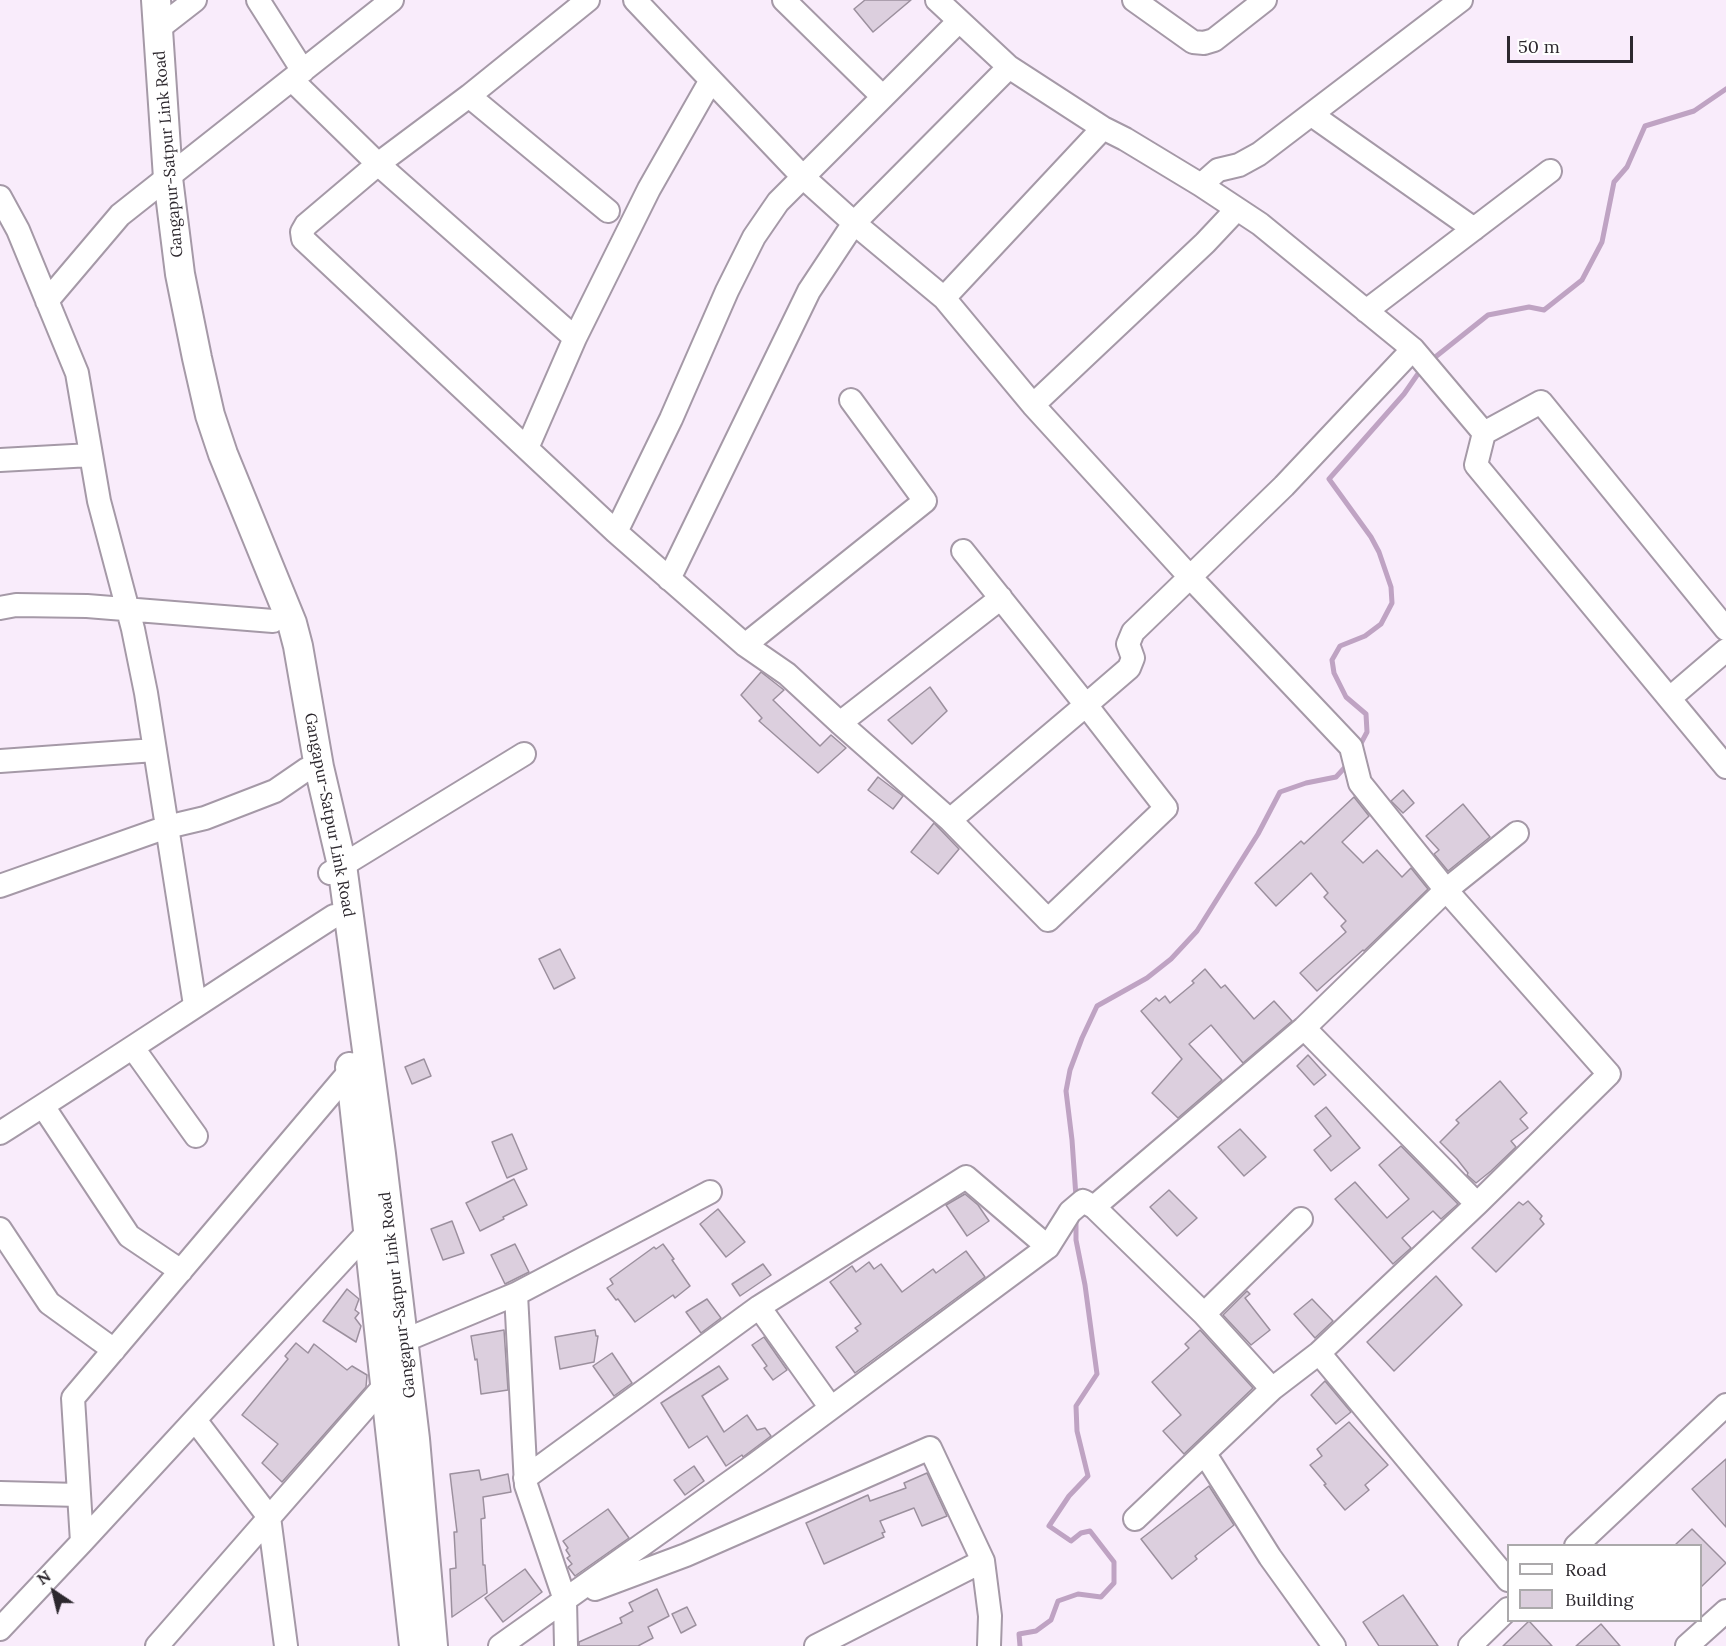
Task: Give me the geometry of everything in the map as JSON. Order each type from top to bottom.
[{"type":"main road","name":"Gangapur-Satpur Link Road","points":[[137,0],[149,120],[160,184],[210,415],[223,454],[292,622],[298,646],[313,768]]},
{"type":"main road","name":"Gangapur-Satpur Link Road","points":[[158,14],[160,184],[168,298],[196,418],[223,496],[283,650],[313,768],[335,869],[381,1154],[379,1230]]},
{"type":"main road","name":"Gangapur-Satpur Link Road","points":[[335,869],[334,916],[351,1070],[379,1230],[392,1343],[416,1439],[433,1646]]},
{"type":"main road","name":"Gangapur-Satpur Link Road","points":[[392,1343],[385,1385],[414,1646]]},
{"type":"street","points":[[158,14],[195,0]]},
{"type":"street","points":[[258,0],[297,75],[378,164],[574,338]]},
{"type":"street","points":[[47,301],[120,215],[392,0]]},
{"type":"street","points":[[588,0],[469,96],[378,164],[306,225],[302,232],[303,239],[616,532],[745,645],[787,674],[950,820],[1048,920],[1166,808],[963,551]]},
{"type":"street","points":[[634,0],[803,177],[944,298],[1033,405],[1190,577],[1351,747],[1360,783],[1446,890],[1609,1074],[1477,1204],[1319,1353],[1272,1389],[1135,1519]]},
{"type":"street","points":[[784,0],[883,97]]},
{"type":"street","points":[[937,0],[1009,67],[1103,128],[1201,185],[1260,224],[1422,359],[1484,433]]},
{"type":"street","points":[[1134,0],[1199,44],[1214,40],[1265,0]]},
{"type":"street","points":[[1201,185],[1218,170],[1239,165],[1259,154],[1461,0]]},
{"type":"street","points":[[616,532],[671,419],[750,244],[778,202],[959,21]]},
{"type":"street","points":[[669,579],[809,291],[854,223],[1009,67]]},
{"type":"street","points":[[527,448],[574,338],[656,175],[711,81]]},
{"type":"street","points":[[469,96],[608,211]]},
{"type":"street","points":[[1312,115],[1474,229]]},
{"type":"street","points":[[944,298],[1103,128]]},
{"type":"street","points":[[1366,310],[1550,171]]},
{"type":"street","points":[[0,197],[18,231],[77,373],[99,501],[147,693],[195,1005]]},
{"type":"street","points":[[1033,405],[1205,243],[1237,209]]},
{"type":"street","points":[[950,820],[1129,668],[1133,658],[1128,644],[1133,632],[1284,486],[1422,359]]},
{"type":"street","points":[[745,645],[926,501],[851,400]]},
{"type":"street","points":[[1726,629],[1541,402],[1484,433],[1476,465],[1726,767]]},
{"type":"street","points":[[0,460],[92,455]]},
{"type":"street","points":[[840,723],[1001,598]]},
{"type":"street","points":[[0,608],[16,605],[87,606],[273,621]]},
{"type":"street","points":[[1670,698],[1726,650]]},
{"type":"street","points":[[0,761],[155,750]]},
{"type":"street","points":[[335,869],[524,754]]},
{"type":"street","points":[[0,886],[167,827],[205,818],[275,790],[313,768]]},
{"type":"street","points":[[500,1646],[758,1463],[1048,1246],[1082,1207],[1304,1028],[1446,890],[1517,833]]},
{"type":"street","points":[[0,1133],[334,916]]},
{"type":"street","points":[[1304,1028],[1477,1204]]},
{"type":"street","points":[[133,1048],[196,1136]]},
{"type":"street","points":[[82,1542],[74,1398],[351,1070]]},
{"type":"street","points":[[43,1106],[129,1236],[181,1271]]},
{"type":"street","points":[[525,1478],[759,1307],[966,1178],[1048,1246]]},
{"type":"street","points":[[392,1343],[516,1294],[710,1192]]},
{"type":"street","points":[[1082,1207],[1204,1314],[1272,1389]]},
{"type":"street","points":[[1204,1314],[1301,1219]]},
{"type":"street","points":[[0,1229],[49,1303],[114,1350]]},
{"type":"street","points":[[0,1629],[195,1420],[379,1230]]},
{"type":"street","points":[[516,1294],[525,1478],[565,1600],[566,1646]]},
{"type":"street","points":[[759,1307],[831,1408]]},
{"type":"street","points":[[1319,1353],[1507,1578]]},
{"type":"street","points":[[157,1646],[385,1385]]},
{"type":"street","points":[[1577,1544],[1726,1405]]},
{"type":"street","points":[[195,1420],[269,1517],[286,1646]]},
{"type":"street","points":[[565,1600],[686,1555],[930,1448],[983,1561],[990,1616],[989,1646]]},
{"type":"street","points":[[1205,1454],[1270,1557],[1334,1646]]},
{"type":"street","points":[[0,1493],[80,1495]]},
{"type":"street","points":[[816,1646],[983,1561]]},
{"type":"street","points":[[1687,1646],[1726,1611]]},
{"type":"street","points":[[1470,1646],[1507,1612]]},
{"type":"building","points":[[865,0],[911,0],[873,32],[854,9]]},
{"type":"building","points":[[761,672],[784,690],[773,700],[820,746],[831,735],[846,748],[818,773],[759,721],[762,718],[741,695]]},
{"type":"building","points":[[930,687],[947,711],[912,744],[888,720]]},
{"type":"building","points":[[878,777],[903,796],[893,809],[868,790]]},
{"type":"building","points":[[1403,790],[1414,803],[1403,813],[1391,801]]},
{"type":"building","points":[[1354,797],[1369,816],[1342,842],[1363,863],[1377,850],[1402,877],[1411,868],[1428,889],[1364,951],[1317,991],[1300,973],[1346,932],[1341,926],[1346,921],[1324,897],[1328,893],[1311,873],[1276,906],[1255,883],[1301,841],[1304,844]]},
{"type":"building","points":[[1463,804],[1490,837],[1448,871],[1434,854],[1439,850],[1426,836]]},
{"type":"building","points":[[934,823],[959,849],[938,874],[911,852]]},
{"type":"building","points":[[560,949],[575,978],[554,989],[539,959]]},
{"type":"building","points":[[1205,969],[1221,988],[1225,985],[1254,1019],[1274,1001],[1292,1021],[1243,1063],[1211,1025],[1189,1044],[1222,1080],[1178,1118],[1152,1093],[1182,1059],[1141,1011],[1156,998],[1159,1001],[1165,996],[1170,1003],[1194,983],[1192,981]]},
{"type":"building","points":[[1308,1055],[1326,1075],[1314,1085],[1297,1066]]},
{"type":"building","points":[[424,1059],[431,1076],[412,1084],[405,1067]]},
{"type":"building","points":[[1500,1081],[1527,1113],[1520,1119],[1528,1128],[1511,1141],[1516,1147],[1476,1183],[1440,1142],[1459,1123],[1456,1120]]},
{"type":"building","points":[[1326,1107],[1360,1148],[1331,1171],[1314,1150],[1331,1136],[1315,1116]]},
{"type":"building","points":[[1240,1129],[1266,1157],[1244,1176],[1218,1147]]},
{"type":"building","points":[[512,1134],[527,1169],[507,1178],[492,1142]]},
{"type":"building","points":[[1401,1146],[1458,1204],[1441,1219],[1433,1211],[1402,1238],[1411,1248],[1393,1264],[1335,1199],[1355,1182],[1387,1218],[1409,1199],[1379,1165]]},
{"type":"building","points":[[514,1179],[527,1205],[480,1231],[466,1203]]},
{"type":"building","points":[[1169,1190],[1197,1218],[1177,1236],[1150,1207]]},
{"type":"building","points":[[965,1194],[978,1205],[989,1221],[967,1236],[946,1205]]},
{"type":"building","points":[[1528,1201],[1542,1216],[1540,1219],[1544,1224],[1496,1272],[1472,1248],[1519,1202],[1523,1205]]},
{"type":"building","points":[[718,1209],[745,1242],[726,1257],[700,1224]]},
{"type":"building","points":[[452,1221],[464,1253],[443,1260],[431,1229]]},
{"type":"building","points":[[515,1244],[529,1272],[505,1284],[491,1255]]},
{"type":"building","points":[[663,1244],[690,1286],[675,1298],[673,1295],[635,1322],[607,1288],[613,1284],[610,1279],[654,1247],[656,1249]]},
{"type":"building","points":[[966,1251],[985,1277],[855,1373],[836,1347],[858,1331],[855,1328],[861,1324],[830,1282],[852,1266],[856,1272],[869,1262],[874,1269],[881,1264],[902,1292],[933,1269],[936,1273]]},
{"type":"building","points":[[763,1264],[771,1275],[740,1296],[732,1284]]},
{"type":"building","points":[[1436,1276],[1462,1305],[1394,1371],[1367,1342]]},
{"type":"building","points":[[347,1289],[359,1299],[355,1310],[359,1313],[355,1318],[361,1326],[356,1342],[323,1321]]},
{"type":"building","points":[[1247,1291],[1250,1294],[1245,1298],[1270,1330],[1251,1345],[1223,1315]]},
{"type":"building","points":[[707,1299],[721,1318],[701,1333],[686,1312]]},
{"type":"building","points":[[1312,1299],[1333,1321],[1315,1338],[1294,1314]]},
{"type":"building","points":[[504,1330],[508,1390],[481,1394],[477,1359],[475,1360],[471,1336]]},
{"type":"building","points":[[595,1330],[598,1336],[594,1362],[560,1369],[555,1337]]},
{"type":"building","points":[[1200,1330],[1253,1388],[1184,1454],[1163,1431],[1181,1415],[1152,1382],[1189,1348],[1185,1344]]},
{"type":"building","points":[[764,1337],[787,1370],[773,1380],[764,1368],[767,1366],[752,1345]]},
{"type":"building","points":[[296,1343],[308,1353],[314,1344],[347,1370],[352,1366],[367,1375],[366,1387],[282,1482],[262,1463],[278,1444],[242,1415],[288,1359],[285,1356]]},
{"type":"building","points":[[612,1353],[632,1383],[614,1396],[593,1366]]},
{"type":"building","points":[[719,1366],[728,1379],[702,1396],[724,1432],[747,1415],[757,1430],[765,1428],[771,1436],[743,1457],[742,1455],[726,1466],[707,1436],[689,1448],[661,1403]]},
{"type":"building","points":[[1325,1381],[1351,1412],[1336,1424],[1311,1395]]},
{"type":"building","points":[[1349,1422],[1388,1465],[1365,1485],[1369,1490],[1345,1510],[1310,1465],[1322,1456],[1317,1449]]},
{"type":"building","points":[[1726,1459],[1726,1527],[1692,1489]]},
{"type":"building","points":[[694,1466],[704,1481],[685,1495],[674,1480]]},
{"type":"building","points":[[479,1470],[481,1480],[508,1474],[511,1492],[483,1497],[485,1518],[481,1519],[487,1593],[452,1617],[450,1569],[456,1568],[454,1532],[457,1532],[450,1474]]},
{"type":"building","points":[[927,1473],[947,1516],[922,1526],[914,1508],[880,1521],[885,1532],[882,1533],[884,1537],[824,1564],[806,1523],[868,1495],[870,1501],[906,1488],[904,1483]]},
{"type":"building","points":[[1209,1486],[1234,1525],[1195,1556],[1197,1559],[1172,1579],[1141,1539]]},
{"type":"building","points":[[608,1509],[629,1538],[575,1576],[568,1567],[572,1564],[567,1558],[570,1556],[563,1541]]},
{"type":"building","points":[[1692,1529],[1726,1563],[1702,1586],[1702,1544],[1676,1544]]},
{"type":"building","points":[[525,1569],[542,1592],[503,1622],[485,1598]]},
{"type":"building","points":[[657,1589],[669,1616],[648,1627],[653,1638],[638,1646],[579,1646],[579,1642],[622,1623],[620,1618],[633,1611],[629,1603]]},
{"type":"building","points":[[1403,1595],[1438,1646],[1379,1646],[1363,1622]]},
{"type":"building","points":[[687,1607],[696,1625],[681,1633],[672,1614]]},
{"type":"building","points":[[1530,1622],[1552,1646],[1503,1646]]},
{"type":"building","points":[[1601,1624],[1620,1646],[1576,1646]]},
{"type":"waterway","points":[[1429,362],[1488,315],[1529,307],[1544,310],[1582,280],[1602,242],[1614,182],[1627,167],[1645,126],[1694,111],[1726,89]]},
{"type":"waterway","points":[[1358,749],[1367,732],[1366,714],[1346,697],[1334,673],[1332,660],[1340,646],[1365,636],[1381,624],[1392,603],[1391,587],[1379,552],[1371,537],[1329,479],[1404,394],[1422,368]]},
{"type":"waterway","points":[[1076,1197],[1066,1091],[1070,1070],[1097,1006],[1147,978],[1171,959],[1197,931],[1258,834],[1280,792],[1306,783],[1336,777],[1348,764]]},
{"type":"waterway","points":[[1020,1646],[1019,1634],[1036,1631],[1051,1620],[1058,1601],[1078,1594],[1101,1597],[1114,1583],[1114,1562],[1090,1531],[1081,1533],[1071,1541],[1049,1526],[1069,1496],[1088,1476],[1077,1431],[1076,1406],[1097,1374],[1085,1285],[1076,1240],[1076,1218]]}]
